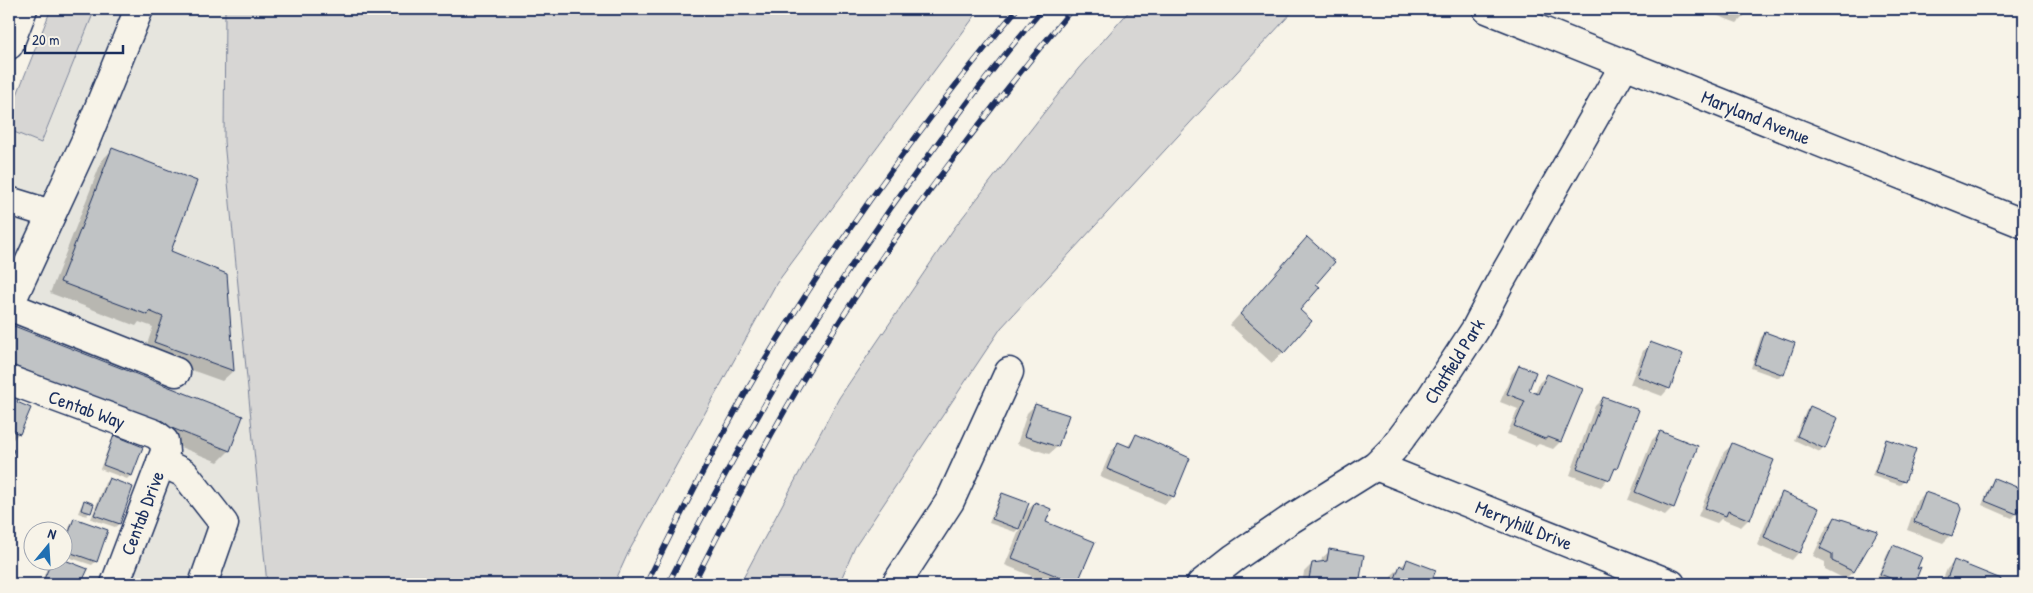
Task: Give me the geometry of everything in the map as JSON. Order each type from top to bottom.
[{"type":"street","points":[[9,45],[23,9]]},
{"type":"street","points":[[139,9],[85,142],[9,306],[176,372]]},
{"type":"street","name":"Maryland Avenue","points":[[1487,9],[2024,224]]},
{"type":"street","name":"Chatfield Park","points":[[1201,584],[1234,558],[1288,521],[1376,466],[1393,449],[1426,405],[1476,330],[1500,282],[1625,64]]},
{"type":"street","points":[[9,201],[52,214]]},
{"type":"street","points":[[896,584],[950,501],[1009,372]]},
{"type":"street","name":"Centab Way","points":[[9,380],[155,434],[162,452],[184,473],[224,524],[203,584]]},
{"type":"street","name":"Centab Drive","points":[[115,584],[162,452]]},
{"type":"street","name":"Merryhill Drive","points":[[1376,466],[1671,584]]},
{"type":"shaded area","points":[[51,9],[95,9],[41,143],[9,130],[9,115]]},
{"type":"shaded area","points":[[95,9],[225,9],[224,141],[267,584],[118,584],[174,447],[9,381],[9,130],[42,143]]},
{"type":"shaded area","points":[[225,9],[980,9],[776,284],[628,553],[614,584],[267,584],[224,141]]},
{"type":"shaded area","points":[[1131,9],[1295,9],[1001,328],[855,547],[839,584],[740,584],[839,398],[955,227],[1078,69]]},
{"type":"building","points":[[112,148],[197,181],[171,251],[227,274],[234,371],[154,342],[163,317],[149,311],[148,315],[60,282]]},
{"type":"building","points":[[1307,237],[1335,262],[1316,284],[1320,287],[1300,310],[1312,321],[1284,353],[1240,314]]},
{"type":"building","points":[[9,324],[243,416],[230,451],[9,364]]},
{"type":"building","points":[[1765,332],[1795,343],[1784,375],[1754,364]]},
{"type":"building","points":[[1650,342],[1683,354],[1670,389],[1637,376]]},
{"type":"building","points":[[1519,365],[1536,372],[1529,390],[1538,394],[1547,374],[1583,389],[1561,442],[1548,437],[1545,439],[1514,426],[1525,401],[1507,394]]},
{"type":"building","points":[[9,388],[21,392],[17,402],[31,408],[20,434],[9,430]]},
{"type":"building","points":[[1603,397],[1639,410],[1617,469],[1615,468],[1610,480],[1577,468]]},
{"type":"building","points":[[1035,404],[1069,415],[1058,447],[1024,436]]},
{"type":"building","points":[[1810,406],[1838,418],[1825,449],[1797,436]]},
{"type":"building","points":[[1660,431],[1698,446],[1674,508],[1635,492]]},
{"type":"building","points":[[1136,434],[1190,458],[1174,497],[1107,469],[1118,442],[1130,447]]},
{"type":"building","points":[[114,435],[143,447],[132,476],[103,465]]},
{"type":"building","points":[[1886,439],[1916,449],[1905,482],[1875,472]]},
{"type":"building","points":[[1732,443],[1774,460],[1750,520],[1728,511],[1726,516],[1705,508]]},
{"type":"building","points":[[9,448],[14,450],[9,464]]},
{"type":"building","points":[[109,478],[133,487],[120,524],[94,515]]},
{"type":"building","points":[[1994,478],[2024,490],[2024,498],[2017,514],[1985,501]]},
{"type":"building","points":[[1782,492],[1819,508],[1800,553],[1764,537]]},
{"type":"building","points":[[1925,492],[1959,504],[1961,509],[1952,536],[1914,522]]},
{"type":"building","points":[[1002,493],[1029,503],[1019,529],[992,519]]},
{"type":"building","points":[[84,500],[94,504],[91,513],[81,510]]},
{"type":"building","points":[[1035,502],[1051,509],[1046,522],[1095,542],[1077,584],[1012,558]]},
{"type":"building","points":[[1835,517],[1878,531],[1854,572],[1832,561],[1832,554],[1820,548]]},
{"type":"building","points":[[74,518],[108,530],[97,562],[72,553],[72,524]]},
{"type":"building","points":[[1893,545],[1922,557],[1917,569],[1921,567],[1914,584],[1905,584],[1880,574]]},
{"type":"building","points":[[1329,549],[1364,555],[1359,584],[1308,584],[1312,563],[1327,561]]},
{"type":"building","points":[[1407,559],[1436,570],[1430,584],[1393,584],[1400,565],[1404,568]]},
{"type":"building","points":[[1954,560],[2001,579],[1999,584],[1945,584]]},
{"type":"building","points":[[72,563],[88,569],[81,584],[42,584],[48,570],[72,570]]},
{"type":"railway","points":[[646,584],[735,411],[779,337],[842,240],[909,146],[1017,9]]},
{"type":"railway","points":[[668,584],[726,472],[822,310],[892,206],[970,99],[1043,9]]},
{"type":"railway","points":[[693,584],[780,419],[841,318],[936,182],[1072,9]]}]
